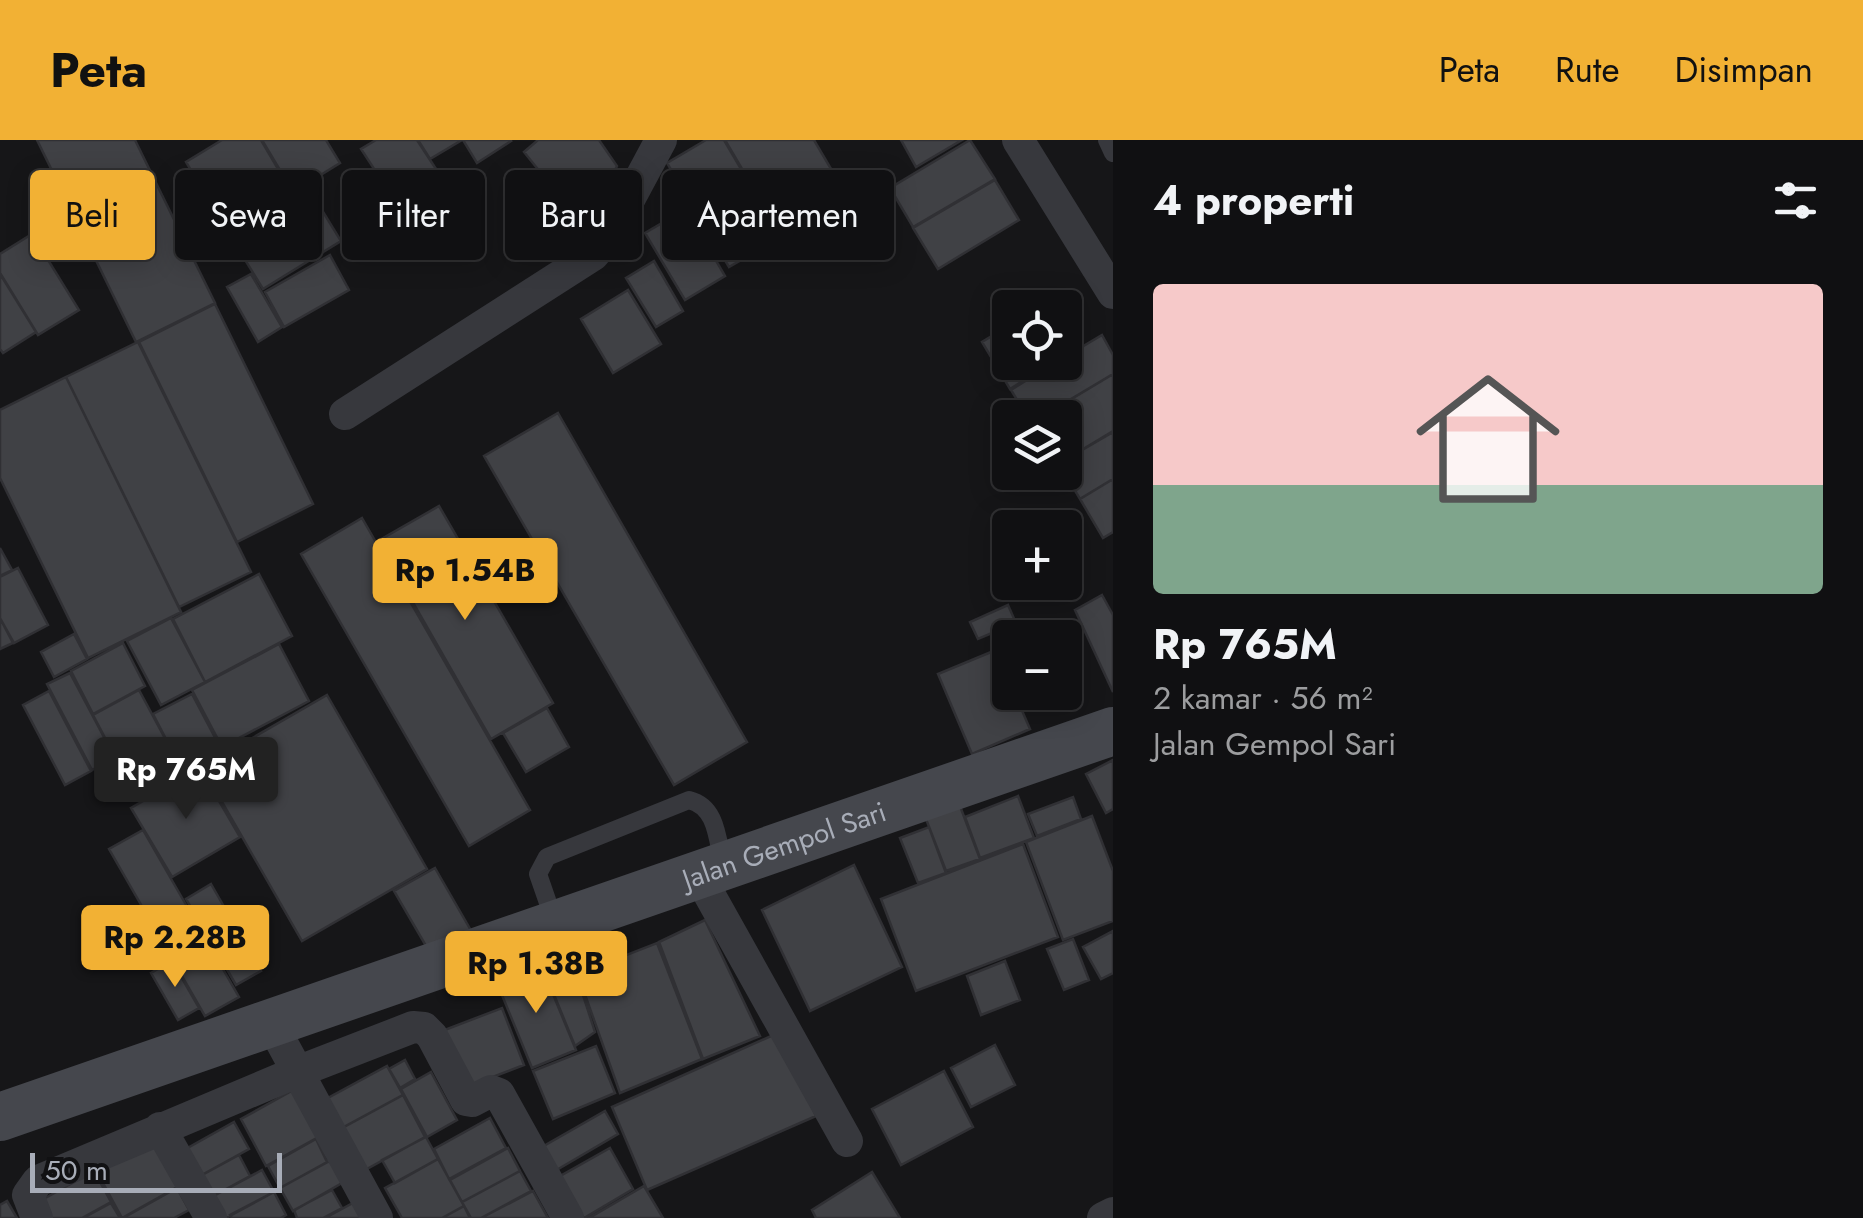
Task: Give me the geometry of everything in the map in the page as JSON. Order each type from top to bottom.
[{"type":"street","points":[[345,414],[593,255],[609,237],[661,140]]},
{"type":"street","points":[[1018,140],[1113,293]]},
{"type":"street","name":"Jalan Gempol Sari","points":[[0,1117],[284,1048],[556,924],[1113,732]]},
{"type":"street","points":[[712,872],[847,1140]]},
{"type":"street","points":[[37,1218],[28,1195],[38,1182],[160,1128],[284,1048],[424,1028],[466,1100],[491,1091],[499,1094],[568,1218]]},
{"type":"street","points":[[284,1048],[377,1218]]},
{"type":"street","points":[[160,1128],[212,1218]]},
{"type":"street","points":[[1103,1218],[1113,1213]]},
{"type":"lane","points":[[1106,140],[1113,153]]},
{"type":"lane","points":[[556,924],[538,874],[547,857],[688,800],[703,803],[710,812],[712,872]]},
{"type":"building","points":[[37,140],[135,140],[150,170],[52,170]]},
{"type":"building","points":[[222,140],[261,140],[279,170],[191,170],[186,162]]},
{"type":"building","points":[[262,140],[326,140],[340,163],[322,174],[322,170],[280,170]]},
{"type":"building","points":[[376,140],[417,140],[436,169],[375,170],[361,149]]},
{"type":"building","points":[[418,140],[462,140],[430,159]]},
{"type":"building","points":[[463,140],[510,140],[511,141],[477,163]]},
{"type":"building","points":[[538,140],[599,140],[617,166],[615,170],[538,170],[524,152]]},
{"type":"building","points":[[706,140],[724,140],[742,170],[671,170],[667,163]]},
{"type":"building","points":[[725,140],[814,140],[832,170],[743,170]]},
{"type":"building","points":[[901,140],[962,140],[916,167]]},
{"type":"building","points":[[970,140],[995,179],[913,227],[894,195],[894,186]]},
{"type":"building","points":[[995,180],[1019,220],[938,269],[913,228]]},
{"type":"building","points":[[155,181],[175,222],[175,260],[194,260],[215,303],[136,342],[96,260],[155,260]]},
{"type":"building","points":[[322,210],[341,241],[322,253]]},
{"type":"building","points":[[662,223],[662,260],[716,260],[725,276],[685,300],[645,233]]},
{"type":"building","points":[[30,235],[30,260],[48,260],[79,310],[38,335],[0,273],[0,254]]},
{"type":"building","points":[[330,255],[349,290],[284,327],[265,292]]},
{"type":"building","points":[[245,260],[310,260],[263,289]]},
{"type":"building","points":[[654,261],[683,311],[656,327],[626,278]]},
{"type":"building","points":[[0,274],[36,332],[3,353],[0,349]]},
{"type":"building","points":[[251,274],[282,327],[258,342],[227,287]]},
{"type":"building","points":[[628,290],[661,344],[613,373],[581,319]]},
{"type":"building","points":[[215,304],[313,504],[237,542],[139,342]]},
{"type":"building","points":[[1102,335],[1113,355],[1113,374],[1069,400],[1017,400],[1011,390],[1027,380],[1082,380],[1082,347]]},
{"type":"building","points":[[992,336],[992,359],[982,342]]},
{"type":"building","points":[[138,342],[251,572],[179,607],[66,377]]},
{"type":"building","points":[[1113,374],[1113,431],[1082,450],[1082,400],[1070,400]]},
{"type":"building","points":[[66,377],[181,612],[88,658],[0,478],[0,410]]},
{"type":"building","points":[[1005,380],[1025,380],[1010,389]]},
{"type":"building","points":[[558,413],[747,742],[674,785],[484,456]]},
{"type":"building","points":[[1113,432],[1113,479],[1080,499],[1075,490],[1082,490],[1082,450]]},
{"type":"building","points":[[1113,479],[1113,532],[1103,538],[1080,499]]},
{"type":"building","points":[[439,506],[553,703],[491,739],[378,541]]},
{"type":"building","points":[[362,518],[530,810],[469,846],[301,554]]},
{"type":"building","points":[[0,548],[12,570],[0,576]]},
{"type":"building","points":[[18,568],[48,625],[14,643],[0,618],[0,577]]},
{"type":"building","points":[[259,574],[292,636],[205,682],[173,619]]},
{"type":"building","points":[[1102,595],[1113,615],[1113,692],[1082,620],[1075,610]]},
{"type":"building","points":[[1008,605],[1015,620],[992,620],[992,633],[978,639],[970,622]]},
{"type":"building","points":[[0,618],[13,643],[0,649]]},
{"type":"building","points":[[171,618],[205,682],[161,705],[127,641]]},
{"type":"building","points":[[74,634],[87,659],[54,677],[41,652]]},
{"type":"building","points":[[123,643],[145,686],[93,714],[71,671]]},
{"type":"building","points":[[279,644],[309,701],[222,747],[192,690]]},
{"type":"building","points":[[992,652],[992,710],[1022,710],[1030,729],[972,754],[938,674]]},
{"type":"building","points":[[70,673],[115,758],[92,770],[47,684]]},
{"type":"building","points":[[139,690],[182,770],[135,795],[93,715]]},
{"type":"building","points":[[49,691],[91,771],[65,785],[23,705]]},
{"type":"building","points":[[192,694],[221,749],[182,770],[153,714]]},
{"type":"building","points":[[327,695],[427,869],[302,941],[202,767]]},
{"type":"building","points":[[547,708],[569,747],[526,772],[503,733]]},
{"type":"building","points":[[1113,760],[1113,809],[1106,813],[1086,774]]},
{"type":"building","points":[[200,768],[240,837],[172,877],[131,808]]},
{"type":"building","points":[[1018,796],[1034,838],[980,858],[965,817]]},
{"type":"building","points":[[1073,797],[1081,819],[1037,836],[1028,814]]},
{"type":"building","points":[[960,806],[980,859],[946,871],[926,819]]},
{"type":"building","points":[[1092,816],[1113,871],[1113,921],[1063,940],[1026,842]]},
{"type":"building","points":[[929,827],[946,873],[918,883],[900,838]]},
{"type":"building","points":[[143,830],[239,997],[205,1016],[109,849]]},
{"type":"building","points":[[1023,844],[1058,937],[916,991],[881,899]]},
{"type":"building","points":[[854,865],[902,967],[810,1011],[762,910]]},
{"type":"building","points":[[435,868],[473,934],[433,958],[394,891]]},
{"type":"building","points":[[211,884],[261,971],[236,985],[186,899]]},
{"type":"building","points":[[705,920],[760,1036],[703,1059],[659,942]]},
{"type":"building","points":[[1113,931],[1113,973],[1101,979],[1083,947]]},
{"type":"building","points":[[1073,939],[1089,980],[1064,990],[1047,949]]},
{"type":"building","points":[[657,943],[702,1059],[620,1093],[572,958],[613,944],[619,958]]},
{"type":"building","points":[[571,958],[595,1032],[575,1046],[544,970]]},
{"type":"building","points":[[172,961],[199,1008],[178,1020],[151,973]]},
{"type":"building","points":[[1005,961],[1020,1000],[981,1015],[967,976]]},
{"type":"building","points":[[541,965],[576,1050],[532,1068],[497,983]]},
{"type":"building","points":[[502,1008],[524,1065],[464,1088],[442,1031]]},
{"type":"building","points":[[780,1032],[816,1116],[647,1190],[612,1107]]},
{"type":"building","points":[[995,1045],[1015,1085],[971,1107],[951,1068]]},
{"type":"building","points":[[596,1046],[615,1093],[553,1119],[533,1071]]},
{"type":"building","points":[[405,1060],[415,1079],[400,1088],[389,1069]]},
{"type":"building","points":[[387,1066],[403,1095],[342,1128],[326,1099]]},
{"type":"building","points":[[944,1071],[973,1127],[901,1165],[872,1109]]},
{"type":"building","points":[[431,1072],[457,1120],[427,1137],[401,1089]]},
{"type":"building","points":[[297,1088],[322,1135],[266,1166],[241,1119]]},
{"type":"building","points":[[403,1095],[425,1137],[365,1170],[342,1128]]},
{"type":"building","points":[[605,1111],[618,1134],[548,1175],[535,1151]]},
{"type":"building","points":[[490,1118],[506,1148],[449,1179],[434,1149]]},
{"type":"building","points":[[234,1122],[249,1149],[198,1177],[184,1150]]},
{"type":"building","points":[[426,1137],[438,1159],[395,1183],[382,1160]]},
{"type":"building","points":[[154,1139],[179,1186],[122,1218],[96,1170]]},
{"type":"building","points":[[316,1139],[327,1162],[280,1188],[268,1166]]},
{"type":"building","points":[[508,1148],[520,1171],[462,1202],[450,1180]]},
{"type":"building","points":[[610,1148],[633,1189],[584,1218],[555,1179]]},
{"type":"building","points":[[239,1155],[250,1176],[204,1201],[193,1180]]},
{"type":"building","points":[[337,1157],[349,1179],[293,1211],[280,1188]]},
{"type":"building","points":[[438,1159],[464,1206],[442,1218],[402,1218],[385,1188]]},
{"type":"building","points":[[262,1170],[274,1192],[226,1218],[210,1198]]},
{"type":"building","points":[[94,1171],[111,1202],[82,1218],[49,1218],[40,1201]]},
{"type":"building","points":[[520,1171],[531,1191],[481,1218],[471,1218],[462,1202]]},
{"type":"building","points":[[872,1172],[900,1218],[816,1218],[812,1210]]},
{"type":"building","points":[[644,1186],[663,1218],[589,1218]]},
{"type":"building","points":[[177,1188],[189,1210],[174,1218],[123,1218]]},
{"type":"building","points":[[332,1190],[342,1208],[323,1218],[297,1218],[294,1210]]},
{"type":"building","points":[[533,1191],[548,1218],[481,1218]]},
{"type":"building","points":[[274,1192],[286,1215],[281,1218],[230,1215]]},
{"type":"building","points":[[364,1197],[376,1218],[325,1218]]},
{"type":"building","points":[[7,1201],[17,1218],[0,1218],[0,1205]]},
{"type":"building","points":[[111,1203],[120,1218],[83,1218]]},
{"type":"building","points":[[464,1206],[470,1218],[442,1218]]}]
